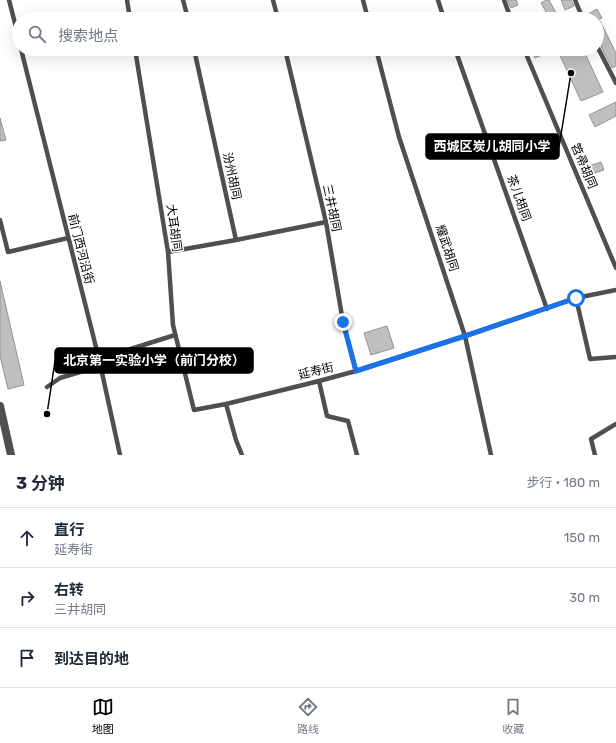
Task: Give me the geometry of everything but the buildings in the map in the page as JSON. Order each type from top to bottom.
[{"type":"street","points":[[0,406],[11,455]]},
{"type":"lane","points":[[9,0],[12,12]]},
{"type":"lane","points":[[127,0],[129,12]]},
{"type":"lane","points":[[183,0],[186,12]]},
{"type":"lane","points":[[273,0],[276,12]]},
{"type":"lane","points":[[363,0],[366,12]]},
{"type":"lane","points":[[438,0],[442,12]]},
{"type":"lane","points":[[504,0],[509,12]]},
{"type":"lane","points":[[575,0],[581,12]]},
{"type":"lane","name":"前门西河沿街","points":[[23,56],[99,358],[120,455]]},
{"type":"lane","name":"大耳胡同","points":[[136,56],[168,252],[172,325],[194,410]]},
{"type":"lane","name":"汾州胡同","points":[[196,56],[236,240]]},
{"type":"lane","name":"三井胡同","points":[[287,56],[326,222],[343,322],[356,371]]},
{"type":"lane","name":"耀武胡同","points":[[378,56],[399,137],[465,336],[491,455]]},
{"type":"lane","name":"茶儿胡同","points":[[457,56],[547,309]]},
{"type":"lane","name":"笤帚胡同","points":[[527,56],[616,268]]},
{"type":"lane","points":[[602,56],[616,83]]},
{"type":"lane","points":[[0,220],[8,252],[68,238]]},
{"type":"lane","points":[[168,252],[326,222]]},
{"type":"lane","name":"延寿街","points":[[194,410],[226,404],[356,371],[547,309],[576,298],[616,290]]},
{"type":"lane","points":[[576,298],[590,359],[616,357]]},
{"type":"lane","points":[[99,358],[175,335]]},
{"type":"lane","points":[[47,387],[60,378],[100,366]]},
{"type":"lane","points":[[319,381],[327,416],[348,421],[357,455]]},
{"type":"lane","points":[[226,404],[236,440],[242,455]]},
{"type":"lane","points":[[595,455],[591,439],[616,424]]},
{"type":"place","name":"西城区炭儿胡同小学","points":[[571,73]]},
{"type":"place","name":"北京第一实验小学（前门分校）","points":[[47,414]]},
{"type":"route","points":[[343,322],[356,371],[547,309],[576,298]]}]
